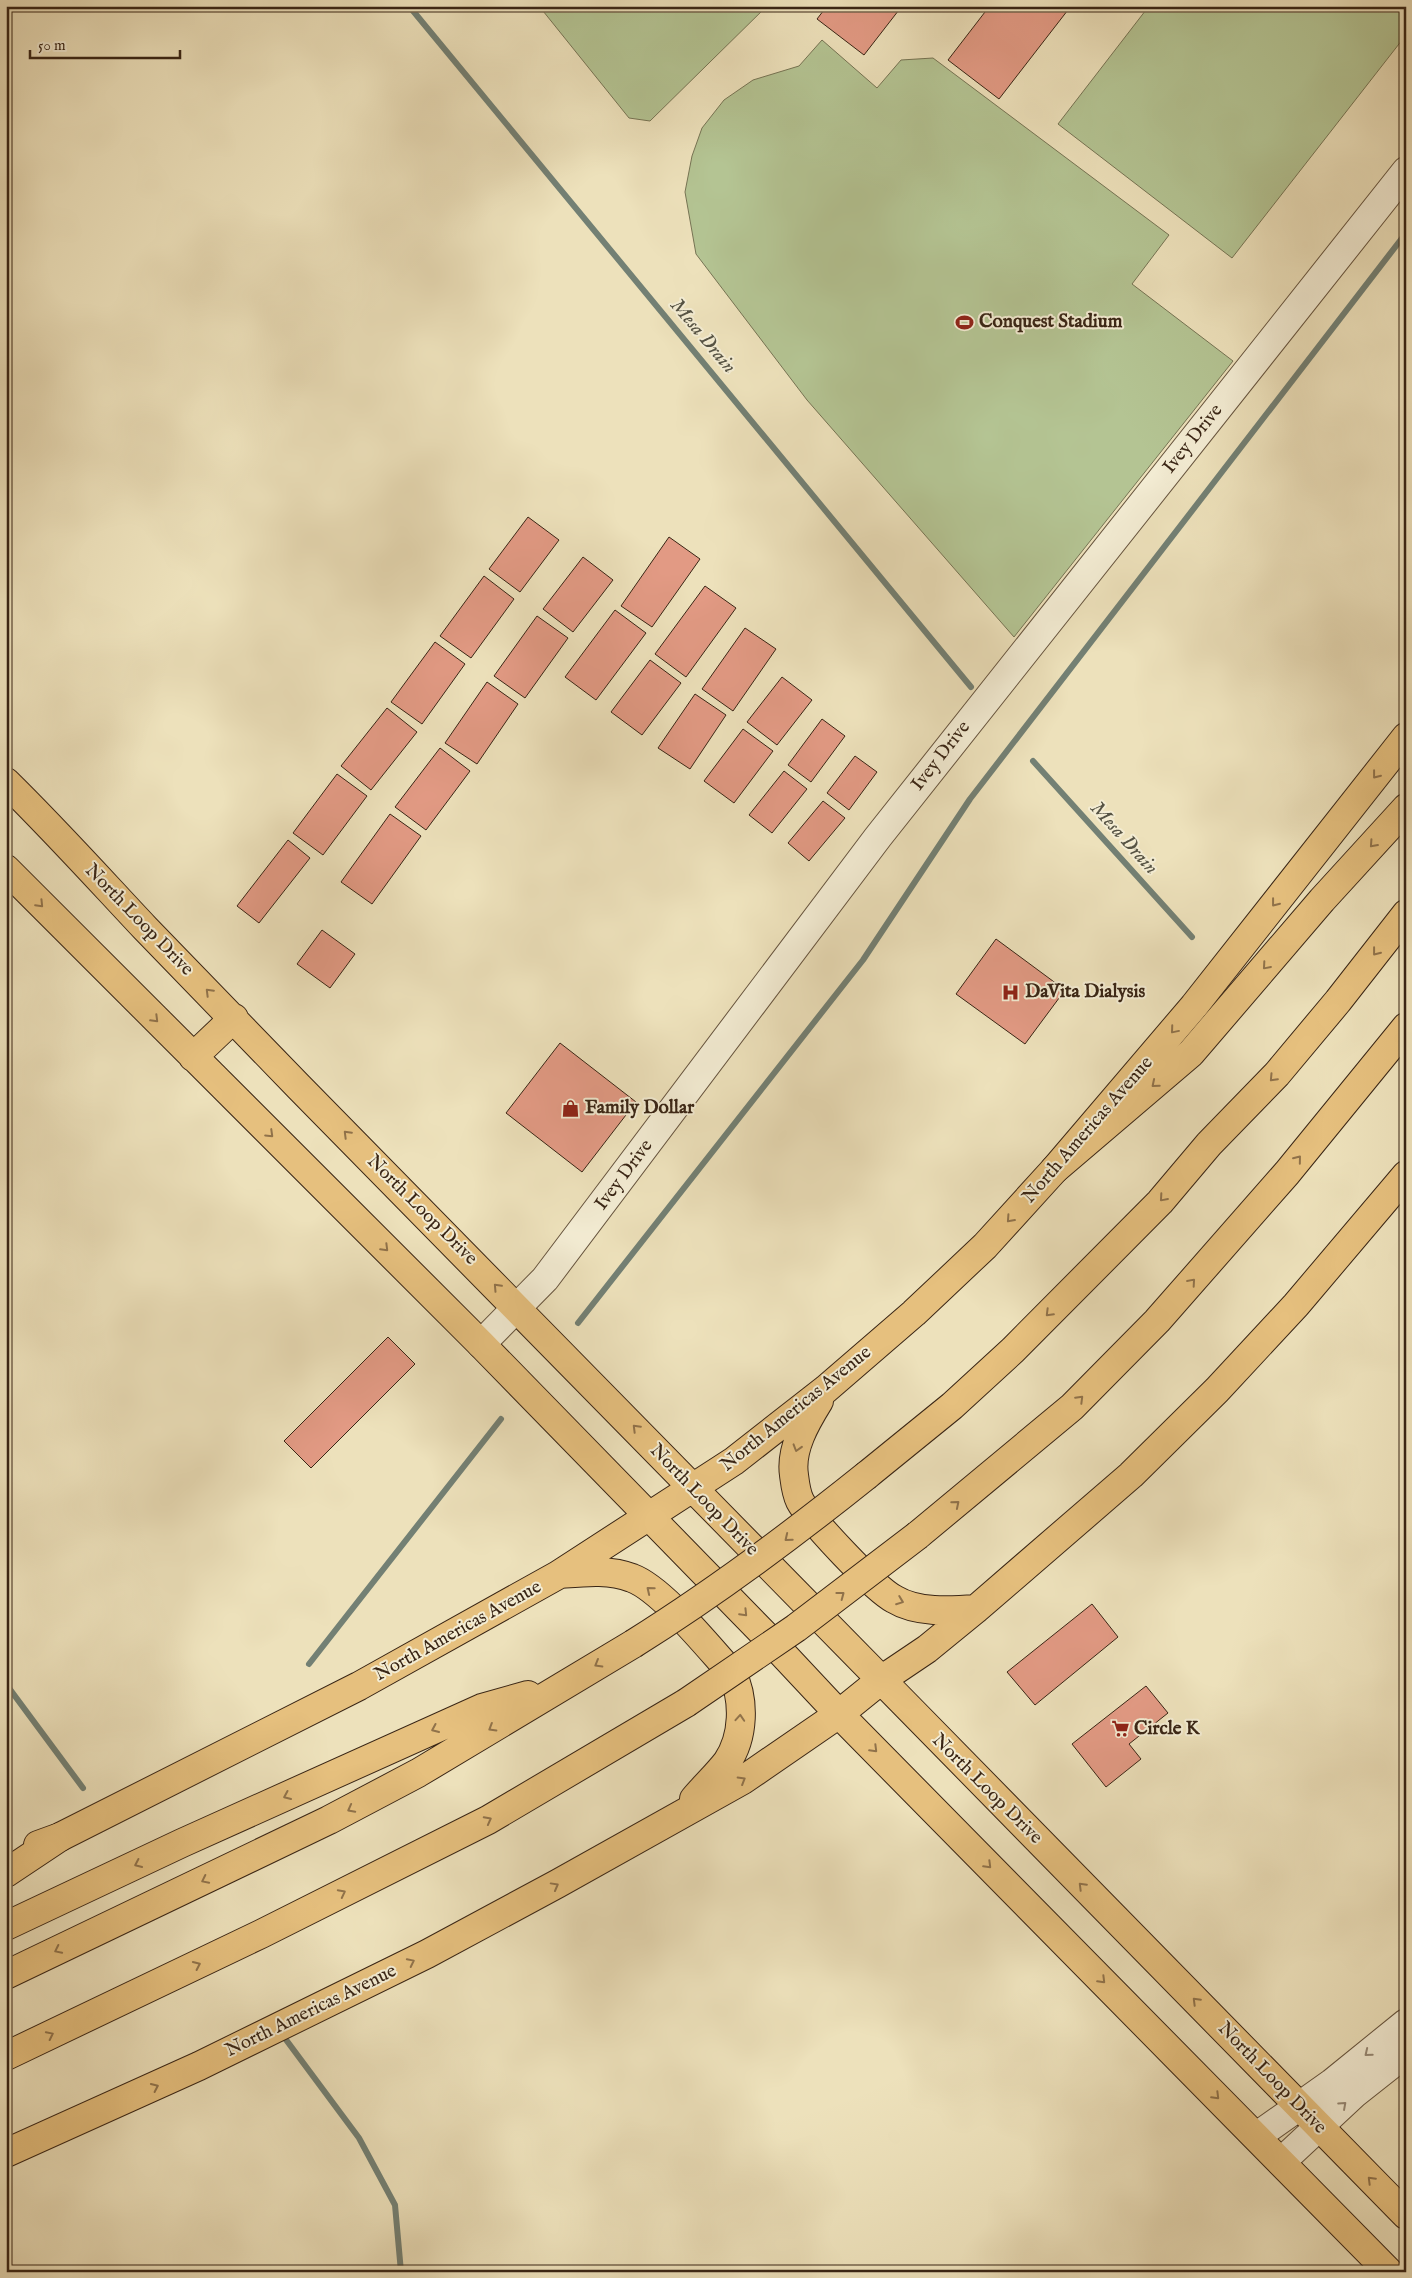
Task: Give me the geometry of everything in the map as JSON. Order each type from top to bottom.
[{"type":"main road","name":"North Americas Avenue","points":[[6,1858],[60,1837],[358,1686],[558,1575],[734,1461],[826,1389],[914,1313],[985,1246],[1055,1169],[1194,1006],[1406,737]]},
{"type":"main road","name":"North Loop Drive","points":[[6,782],[55,830],[148,931],[694,1488],[754,1552],[1406,2214]]},
{"type":"main road","points":[[1055,1169],[1191,1053],[1322,900],[1406,808]]},
{"type":"main road","points":[[6,869],[481,1344],[764,1634],[839,1714],[1390,2272]]},
{"type":"main road","points":[[6,1976],[338,1816],[418,1773],[695,1605],[780,1544],[952,1406],[1013,1350],[1160,1202],[1209,1144],[1277,1074],[1338,1001],[1406,914]]},
{"type":"main road","points":[[193,1057],[234,1018]]},
{"type":"main road","points":[[6,2056],[261,1934],[488,1820],[686,1703],[796,1628],[918,1535],[1072,1407],[1157,1322],[1287,1173],[1406,1027]]},
{"type":"main road","name":"North Americas Avenue","points":[[6,2154],[111,2107],[427,1954],[743,1780],[839,1714],[976,1609],[1124,1481],[1217,1390],[1296,1306],[1406,1174]]},
{"type":"main road","points":[[826,1389],[802,1432],[794,1458],[793,1474],[800,1502],[877,1587],[894,1600],[916,1607],[950,1611],[976,1609]]},
{"type":"main road","points":[[558,1575],[599,1572],[631,1577],[641,1582],[667,1604],[732,1674],[737,1684],[741,1708],[737,1743],[721,1769],[680,1816]]},
{"type":"main road","points":[[6,1926],[182,1843],[482,1708],[563,1684]]},
{"type":"main road","points":[[6,1873],[60,1837]]},
{"type":"main road","name":"North Americas Avenue","points":[[6,2166],[48,2145],[111,2107]]},
{"type":"street","name":"Ivey Drive","points":[[481,1344],[546,1279],[872,844],[1406,171]]},
{"type":"street","points":[[1257,2136],[1332,2083],[1406,2023]]},
{"type":"street","points":[[1281,2162],[1354,2094],[1406,2053]]},
{"type":"green space","points":[[539,6],[767,6],[650,121],[629,118]]},
{"type":"green space","points":[[1149,6],[1406,6],[1406,35],[1232,258],[1058,124]]},
{"type":"green space","name":"Conquest Stadium","points":[[822,40],[877,88],[901,60],[933,58],[1169,235],[1132,284],[1233,361],[1014,637],[807,400],[696,254],[685,192],[692,156],[702,128],[724,100],[753,80],[799,66]]},
{"type":"building","points":[[827,6],[902,6],[864,55],[817,19]]},
{"type":"building","points":[[978,6],[1071,6],[999,99],[948,60],[985,12]]},
{"type":"building","points":[[528,517],[559,540],[520,592],[489,569]]},
{"type":"building","points":[[669,537],[700,559],[652,627],[621,606]]},
{"type":"building","points":[[583,557],[613,580],[573,632],[543,609]]},
{"type":"building","points":[[484,576],[514,599],[471,658],[440,636]]},
{"type":"building","points":[[705,586],[736,608],[686,677],[655,654]]},
{"type":"building","points":[[615,610],[646,633],[596,700],[565,677]]},
{"type":"building","points":[[537,616],[568,638],[525,698],[494,676]]},
{"type":"building","points":[[745,628],[776,649],[733,711],[702,689]]},
{"type":"building","points":[[435,642],[465,664],[422,724],[391,702]]},
{"type":"building","points":[[650,660],[681,683],[642,735],[611,712]]},
{"type":"building","points":[[782,677],[812,700],[777,745],[747,722]]},
{"type":"building","points":[[487,682],[518,704],[477,764],[445,743]]},
{"type":"building","points":[[695,694],[726,715],[690,769],[658,748]]},
{"type":"building","points":[[387,708],[417,732],[371,790],[341,766]]},
{"type":"building","points":[[822,719],[845,736],[811,782],[788,765]]},
{"type":"building","points":[[743,729],[773,751],[734,803],[704,781]]},
{"type":"building","points":[[440,748],[470,771],[426,830],[395,807]]},
{"type":"building","points":[[855,756],[877,772],[849,810],[827,793]]},
{"type":"building","points":[[784,771],[807,789],[772,833],[749,815]]},
{"type":"building","points":[[337,774],[367,796],[323,855],[293,833]]},
{"type":"building","points":[[823,801],[845,818],[809,861],[788,843]]},
{"type":"building","points":[[390,814],[421,836],[372,904],[341,882]]},
{"type":"building","points":[[288,840],[310,858],[259,923],[237,906]]},
{"type":"building","points":[[322,930],[355,954],[330,988],[297,964]]},
{"type":"building","name":"DaVita Dialysis","points":[[996,939],[1065,990],[1025,1044],[956,994]]},
{"type":"building","name":"Family Dollar","points":[[560,1043],[636,1102],[582,1172],[506,1113]]},
{"type":"building","points":[[388,1337],[415,1364],[311,1468],[284,1441]]},
{"type":"building","points":[[1092,1604],[1118,1637],[1035,1705],[1007,1672]]},
{"type":"building","name":"Circle K","points":[[1146,1686],[1168,1713],[1129,1744],[1141,1759],[1106,1787],[1072,1744]]},
{"type":"waterway","name":"Mesa Drain","points":[[409,6],[971,687]]},
{"type":"waterway","points":[[578,1323],[863,960],[970,799],[1406,233]]},
{"type":"waterway","name":"Mesa Drain","points":[[1033,761],[1192,937]]},
{"type":"waterway","points":[[309,1664],[501,1419]]},
{"type":"waterway","points":[[6,1684],[83,1788]]},
{"type":"waterway","points":[[284,2037],[359,2138],[395,2205],[401,2272]]},
{"type":"place","name":"Conquest Stadium","points":[[965,322]]},
{"type":"place","name":"DaVita Dialysis","points":[[1011,992]]},
{"type":"place","name":"Family Dollar","points":[[571,1108]]},
{"type":"place","name":"Circle K","points":[[1120,1729]]}]
